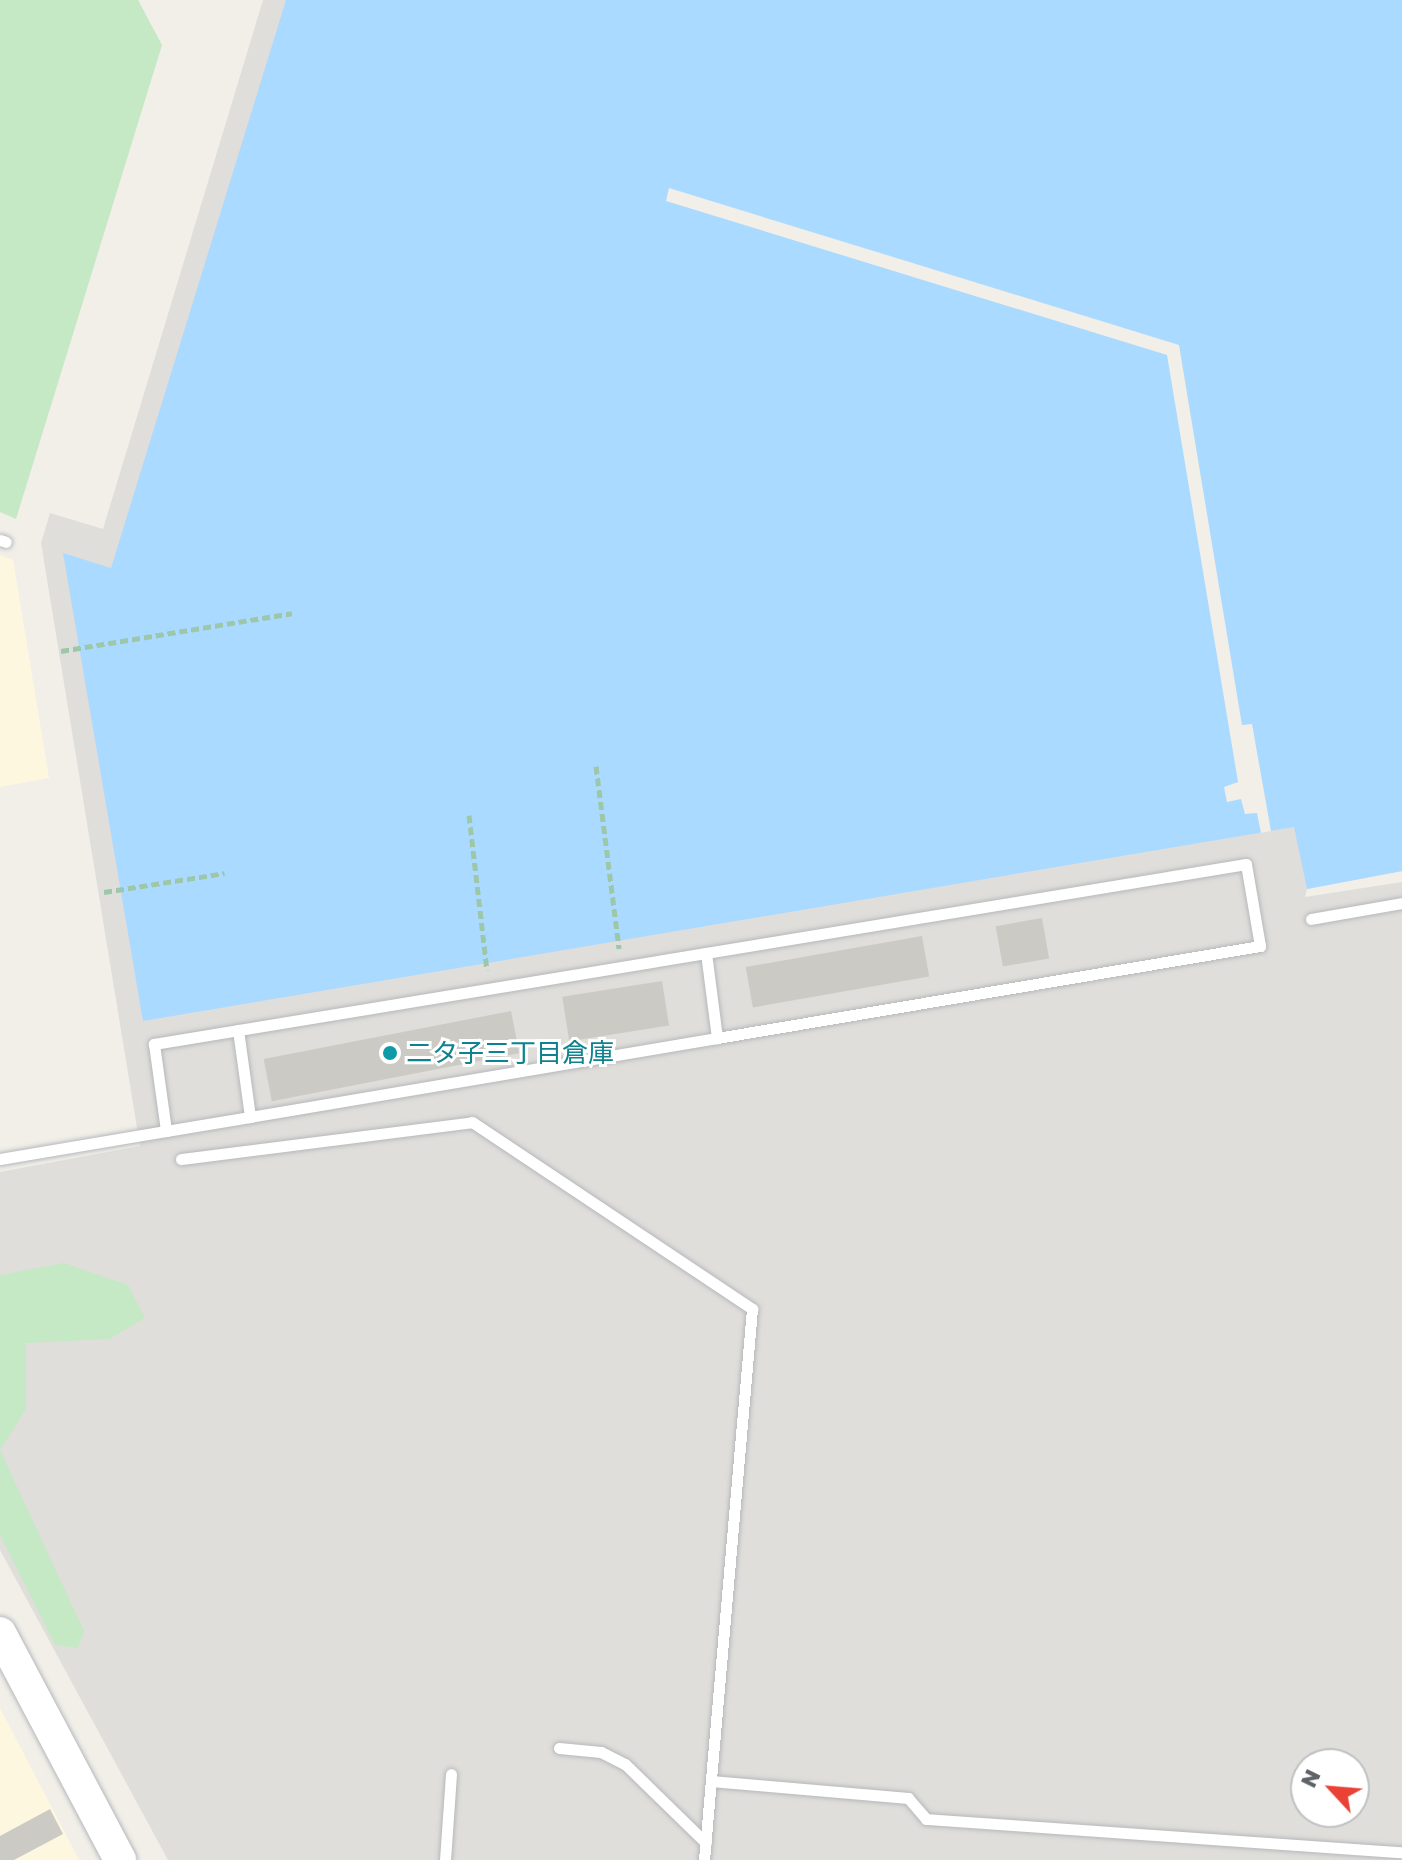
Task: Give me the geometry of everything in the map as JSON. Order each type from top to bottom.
[{"type":"street","points":[[0,1633],[120,1860]]},
{"type":"lane","points":[[0,1159],[250,1117],[1260,946],[1246,864],[154,1044],[166,1131]]},
{"type":"lane","points":[[1311,919],[1402,903]]},
{"type":"lane","points":[[706,953],[717,1038]]},
{"type":"lane","points":[[238,1030],[250,1117]]},
{"type":"lane","points":[[181,1159],[472,1122],[752,1309],[704,1860]]},
{"type":"lane","points":[[559,1748],[601,1752],[625,1764],[706,1843]]},
{"type":"lane","points":[[445,1860],[451,1774]]},
{"type":"lane","points":[[711,1781],[908,1798],[926,1819],[1402,1852]]},
{"type":"path","points":[[61,651],[292,613]]},
{"type":"path","points":[[596,766],[619,954]]},
{"type":"path","points":[[469,815],[488,975]]},
{"type":"path","points":[[104,892],[225,873]]},
{"type":"shaded area","points":[[263,0],[603,0],[1402,871],[1307,889],[1305,897],[1402,882],[1402,1860],[168,1860],[0,1550],[0,1172],[140,1146],[41,543],[50,513],[103,529]]},
{"type":"shaded area","points":[[0,555],[13,560],[49,778],[0,787]]},
{"type":"shaded area","points":[[0,1708],[79,1860],[0,1860]]},
{"type":"green space","points":[[0,0],[138,0],[162,45],[16,519],[0,512]]},
{"type":"green space","points":[[64,1263],[128,1285],[145,1318],[109,1339],[26,1343],[26,1409],[0,1450],[0,1275]]},
{"type":"green space","points":[[0,1450],[84,1631],[78,1648],[55,1645],[0,1535]]},
{"type":"water","points":[[286,0],[1402,0],[1402,871],[1307,889],[1294,827],[143,1021],[63,553],[111,568]]},
{"type":"pier","points":[[669,188],[1179,345],[1242,725],[1252,724],[1271,831],[1261,833],[1257,813],[1245,814],[1241,799],[1227,802],[1224,787],[1238,782],[1167,355],[666,201]]},
{"type":"building","points":[[1042,918],[1049,958],[1003,967],[996,926]]},
{"type":"building","points":[[922,936],[929,976],[753,1007],[746,967]]},
{"type":"building","points":[[662,981],[669,1025],[569,1041],[562,997]]},
{"type":"building","name":"二タ子三丁目倉庫","points":[[511,1011],[519,1053],[272,1101],[264,1059]]},
{"type":"building","points":[[50,1809],[63,1834],[14,1860],[0,1860],[0,1836]]},
{"type":"place","name":"二タ子三丁目倉庫","points":[[390,1053]]}]
